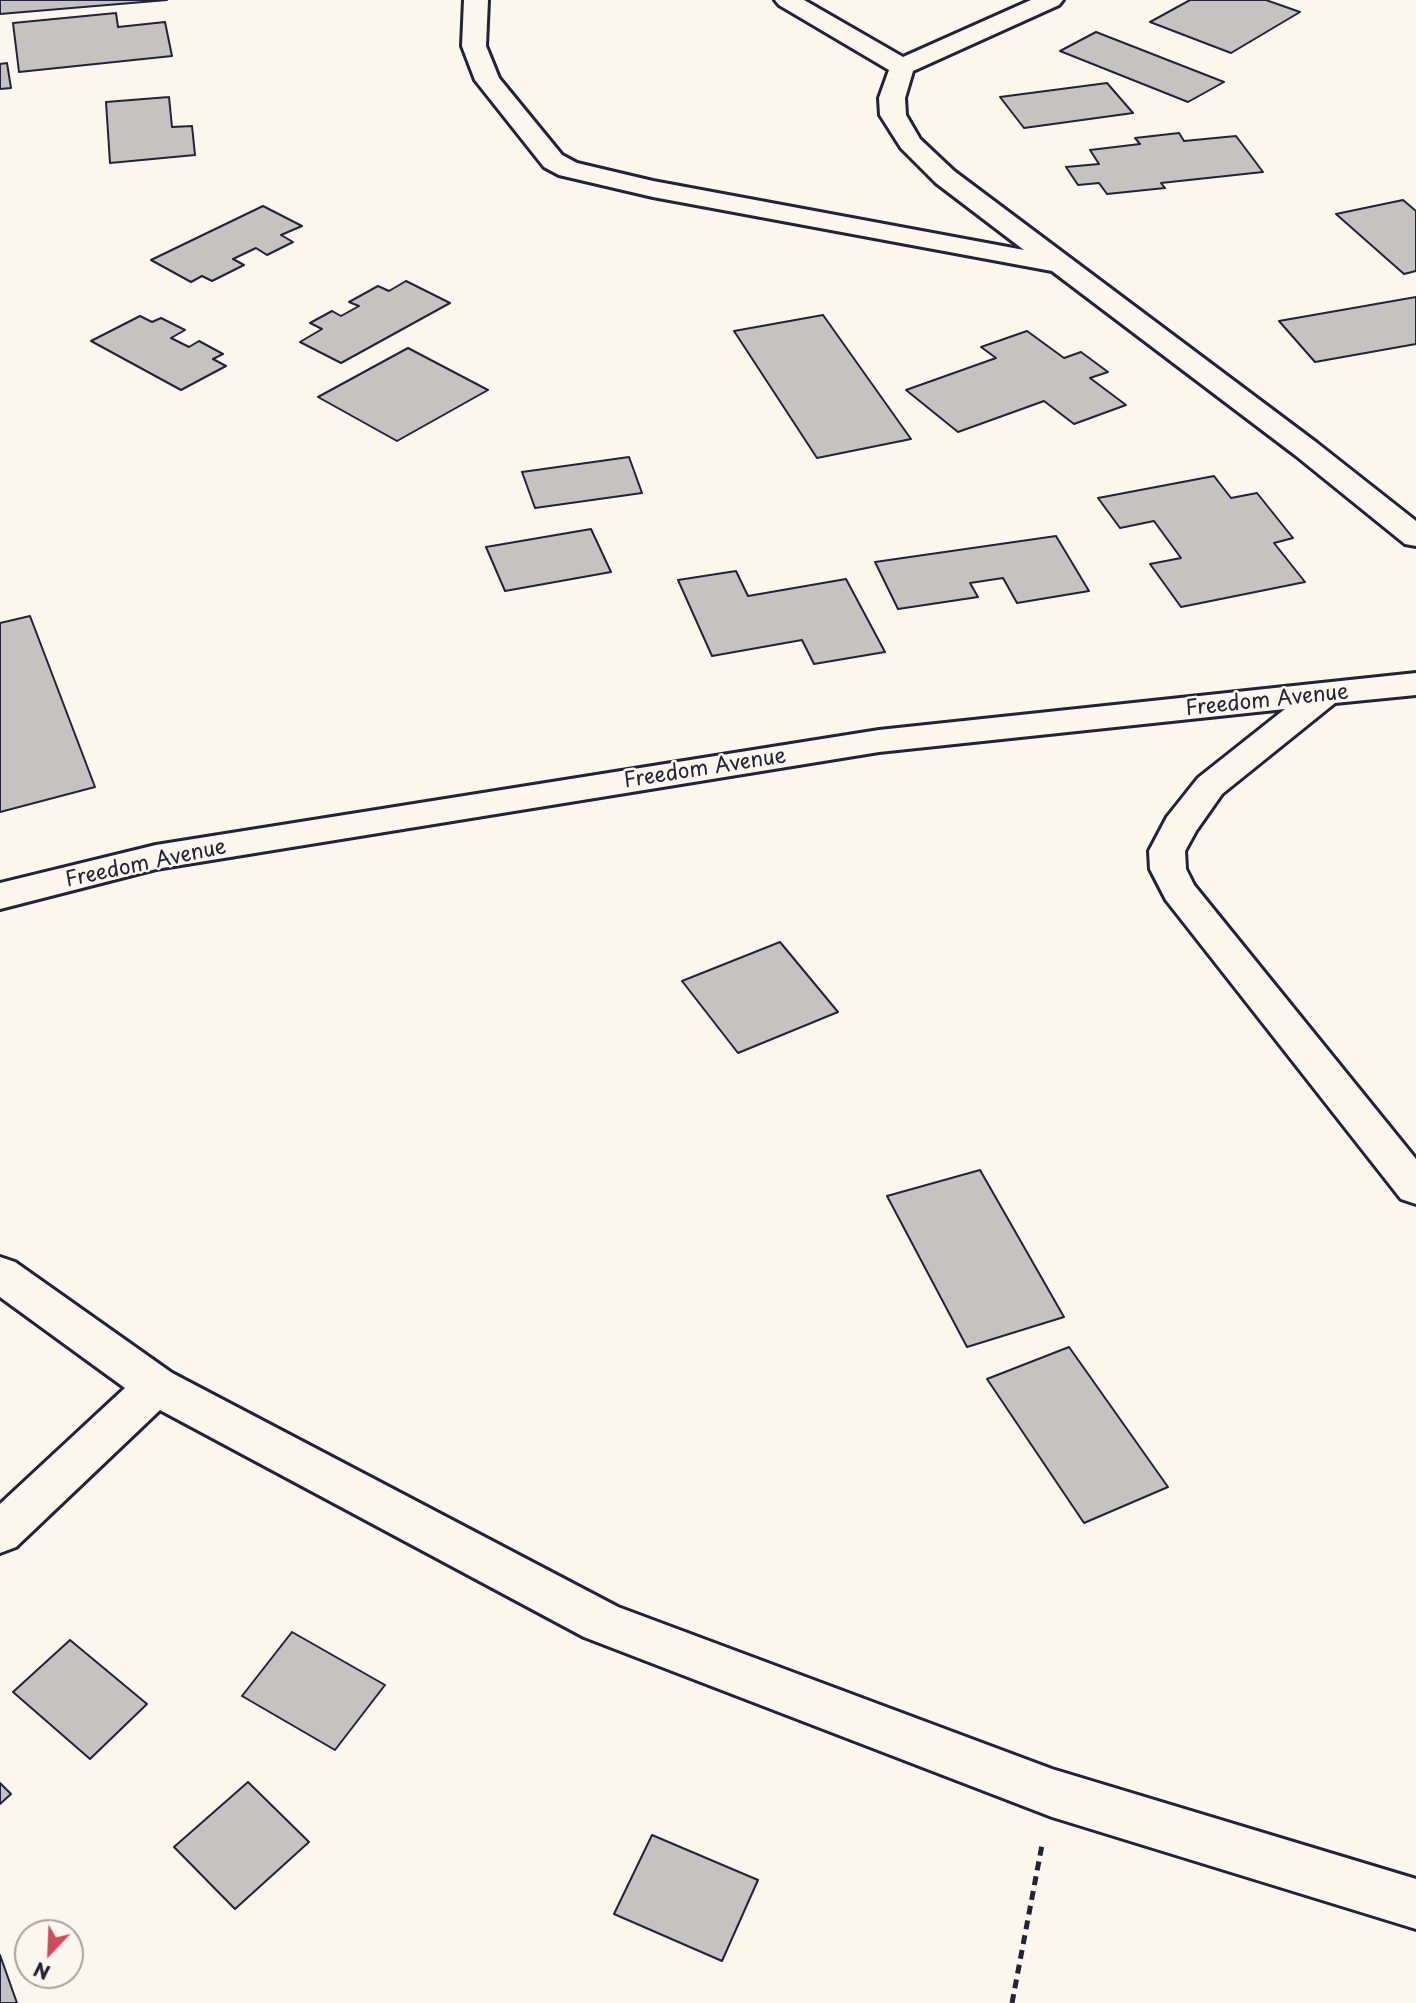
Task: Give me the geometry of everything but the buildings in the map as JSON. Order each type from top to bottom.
[{"type":"street","points":[[476,0],[474,46],[487,80],[553,161],[568,169],[653,189],[1060,265]]},
{"type":"street","points":[[787,0],[902,67]]},
{"type":"street","points":[[1051,0],[902,67],[892,98],[893,115],[910,143],[945,177],[1306,449],[1416,537]]},
{"type":"street","name":"Freedom Avenue","points":[[0,896],[156,858],[879,741],[1416,684]]},
{"type":"street","points":[[1324,695],[1210,786],[1180,826],[1167,850],[1168,869],[1179,891],[1416,1188]]},
{"type":"street","points":[[0,1274],[156,1385],[601,1622],[1052,1793],[1416,1904]]},
{"type":"street","points":[[0,1533],[156,1385]]},
{"type":"path","points":[[1012,2003],[1052,1793]]}]
